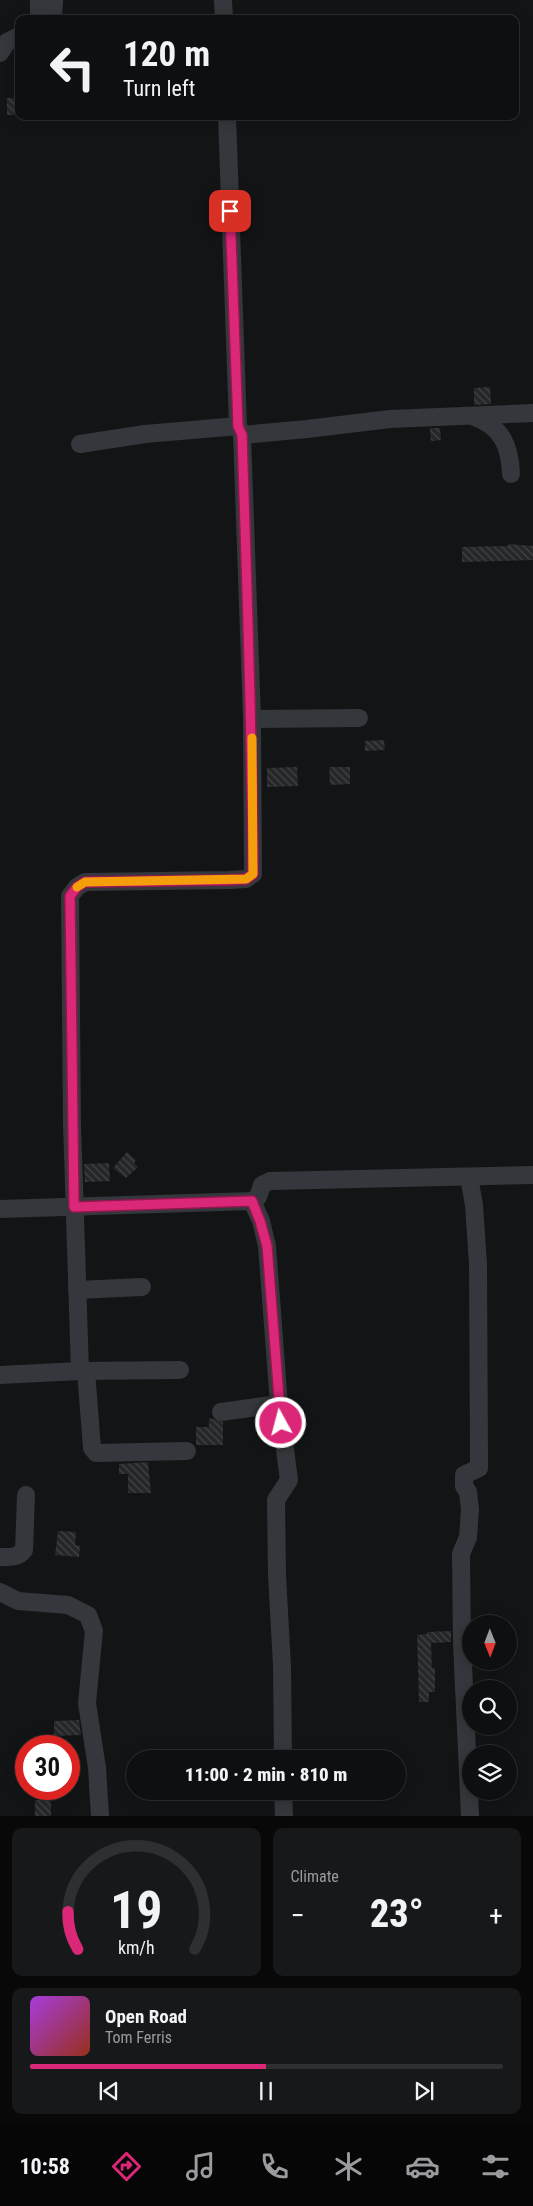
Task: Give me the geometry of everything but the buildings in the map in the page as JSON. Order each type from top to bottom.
[{"type":"street","points":[[39,0],[39,15]]},
{"type":"street","points":[[53,15],[54,0]]},
{"type":"street","points":[[223,0],[224,15]]},
{"type":"street","points":[[0,53],[7,42],[15,38]]},
{"type":"street","points":[[187,1451],[96,1453],[92,1448],[83,1371],[77,1290],[74,1207],[70,896],[77,887],[85,882],[229,880],[246,879],[253,874],[252,719],[227,120]]},
{"type":"street","points":[[80,444],[145,434],[307,429],[390,418],[533,413]]},
{"type":"street","points":[[469,415],[480,419],[502,436],[510,452],[511,474]]},
{"type":"street","points":[[252,719],[358,718]]},
{"type":"street","points":[[0,1209],[74,1207],[257,1194],[270,1181],[533,1175]]},
{"type":"street","points":[[469,1177],[474,1205],[478,1264],[479,1454],[479,1468],[464,1475],[464,1486],[468,1492],[470,1509],[468,1537],[461,1554],[462,1644],[470,1816]]},
{"type":"street","points":[[257,1194],[260,1221],[267,1246],[279,1404],[289,1480],[276,1500],[276,1575],[282,1666],[282,1750]]},
{"type":"street","points":[[77,1290],[142,1287]]},
{"type":"street","points":[[0,1375],[83,1371],[180,1370]]},
{"type":"street","points":[[220,1412],[279,1404]]},
{"type":"street","points":[[0,1557],[14,1556],[24,1550],[26,1495]]},
{"type":"street","points":[[0,1592],[18,1601],[68,1605],[88,1615],[94,1631],[87,1703],[98,1768],[100,1816]]},
{"type":"street","points":[[283,1800],[284,1816]]},
{"type":"slow traffic","points":[[77,887],[85,882],[246,879],[253,874],[252,738]]},
{"type":"route","points":[[230,211],[238,426],[242,435],[252,719],[253,874],[246,879],[229,880],[85,882],[77,887],[70,896],[74,1207],[252,1201],[267,1246],[281,1423]]}]
